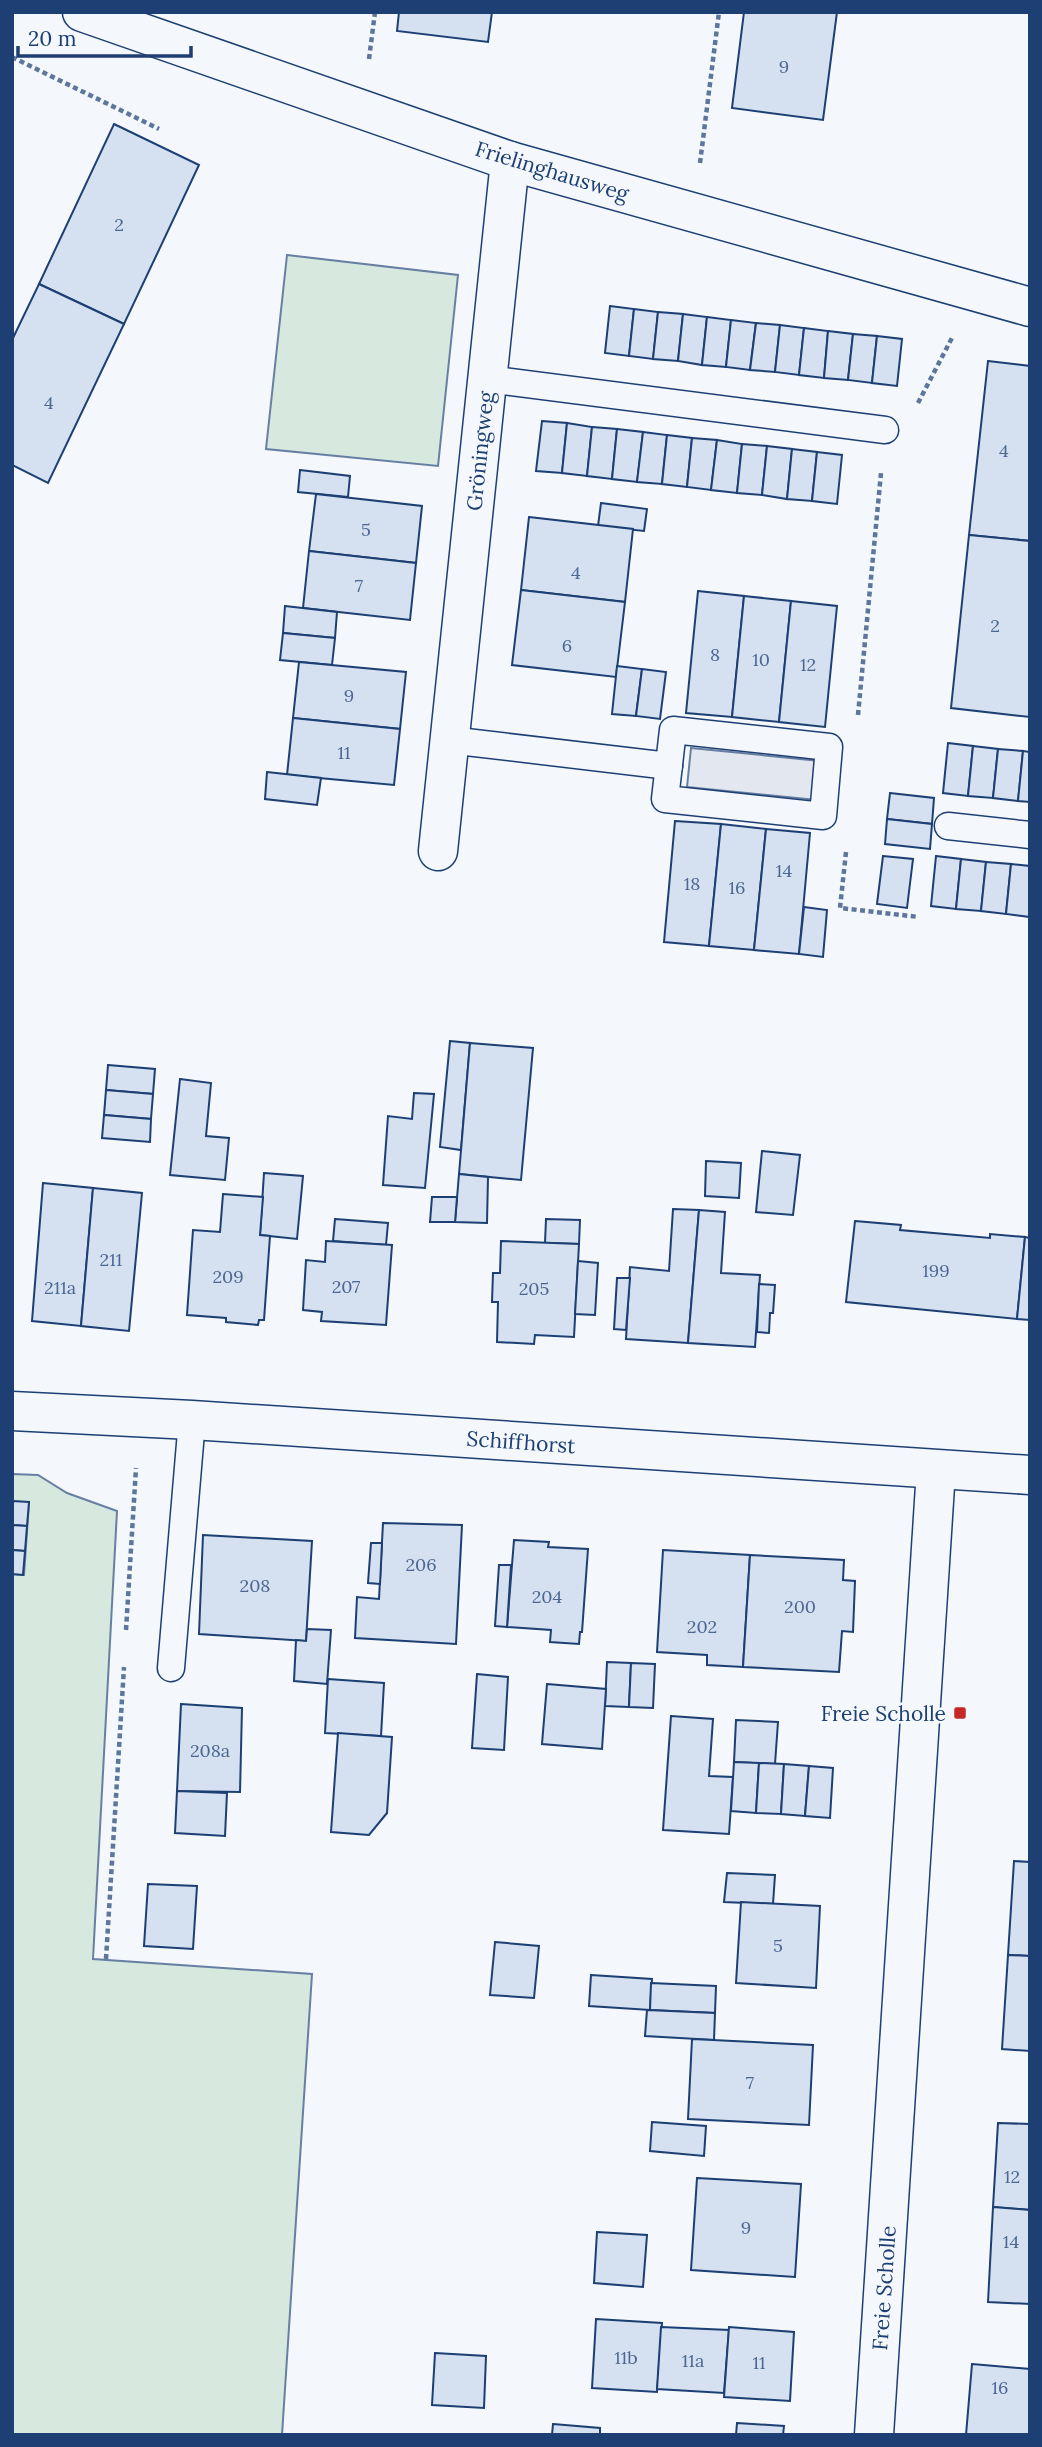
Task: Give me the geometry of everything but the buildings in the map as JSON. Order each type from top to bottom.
[{"type":"street","name":"Frielinghausweg","points":[[82,12],[510,161],[1030,307]]},
{"type":"street","name":"Gröningweg","points":[[438,851],[510,161]]},
{"type":"street","name":"Schiffhorst","points":[[12,1411],[192,1420],[1030,1475]]},
{"type":"street","name":"Freie Scholle","points":[[874,2435],[936,1470]]},
{"type":"lane","points":[[487,379],[885,430]]},
{"type":"lane","points":[[673,730],[829,747],[823,816],[665,799],[669,766],[673,730]]},
{"type":"lane","points":[[449,740],[669,766]]},
{"type":"lane","points":[[948,826],[1030,835]]},
{"type":"lane","points":[[171,1668],[192,1420]]},
{"type":"path","points":[[693,213],[719,12]]},
{"type":"path","points":[[12,57],[159,129]]},
{"type":"path","points":[[858,717],[885,430],[919,402],[975,293]]},
{"type":"path","points":[[847,840],[840,908],[919,917]]},
{"type":"path","points":[[126,1642],[139,1418]]},
{"type":"path","points":[[106,1959],[125,1656]]},
{"type":"shaded area","points":[[287,255],[458,275],[438,466],[266,449]]},
{"type":"shaded area","points":[[691,748],[820,761],[817,800],[687,787]]},
{"type":"shaded area","points":[[12,1474],[38,1475],[67,1493],[117,1511],[93,1959],[312,1974],[282,2435],[12,2435],[12,1574],[24,1575],[29,1503],[12,1501]]},
{"type":"place","name":"Freie Scholle","points":[[960,1713]]}]
